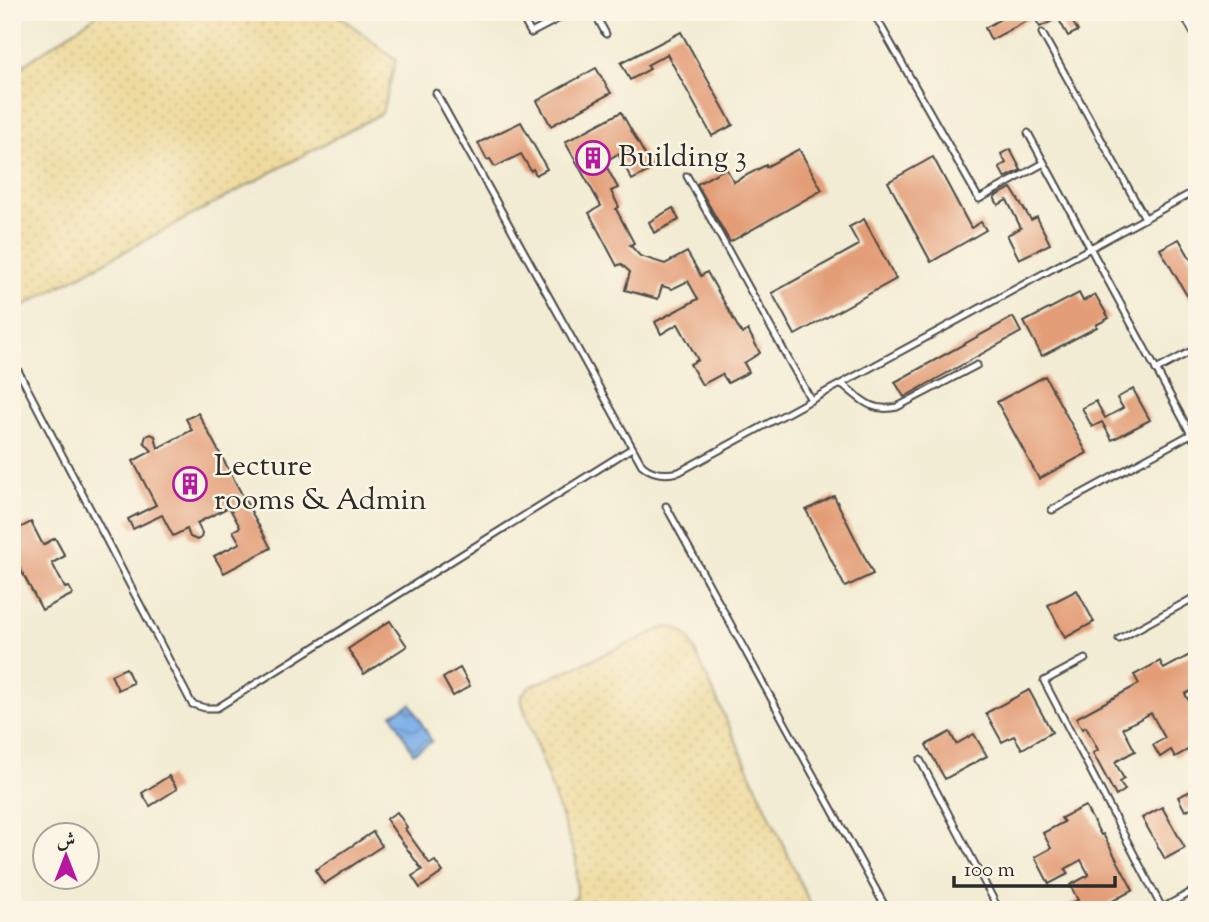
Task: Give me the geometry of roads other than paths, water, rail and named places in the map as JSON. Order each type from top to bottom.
[{"type":"lane","points":[[519,12],[531,33],[571,12]]},
{"type":"lane","points":[[594,12],[606,34]]},
{"type":"lane","points":[[873,12],[979,199],[1044,163]]},
{"type":"lane","points":[[1182,12],[1197,39]]},
{"type":"lane","points":[[1042,33],[1145,218]]},
{"type":"lane","points":[[436,93],[642,466],[648,470],[669,474],[679,472],[1197,190]]},
{"type":"lane","points":[[1028,133],[1197,445]]},
{"type":"lane","points":[[687,176],[811,400]]},
{"type":"lane","points":[[1156,370],[1197,348]]},
{"type":"lane","points":[[12,359],[192,704],[205,708],[217,708],[632,448]]},
{"type":"lane","points":[[842,384],[866,404],[884,410],[897,407],[976,365]]},
{"type":"lane","points":[[1052,510],[1191,434]]},
{"type":"lane","points":[[666,506],[887,910]]},
{"type":"lane","points":[[1119,639],[1197,597]]},
{"type":"lane","points":[[1085,659],[1044,681],[1161,909],[1197,889]]},
{"type":"lane","points":[[920,760],[999,910]]},
{"type":"water","points":[[411,704],[432,742],[413,753],[392,714]]},
{"type":"place","name":"Building 3","points":[[593,158]]},
{"type":"place","name":"Lecture rooms & Admin","points":[[190,484]]}]
